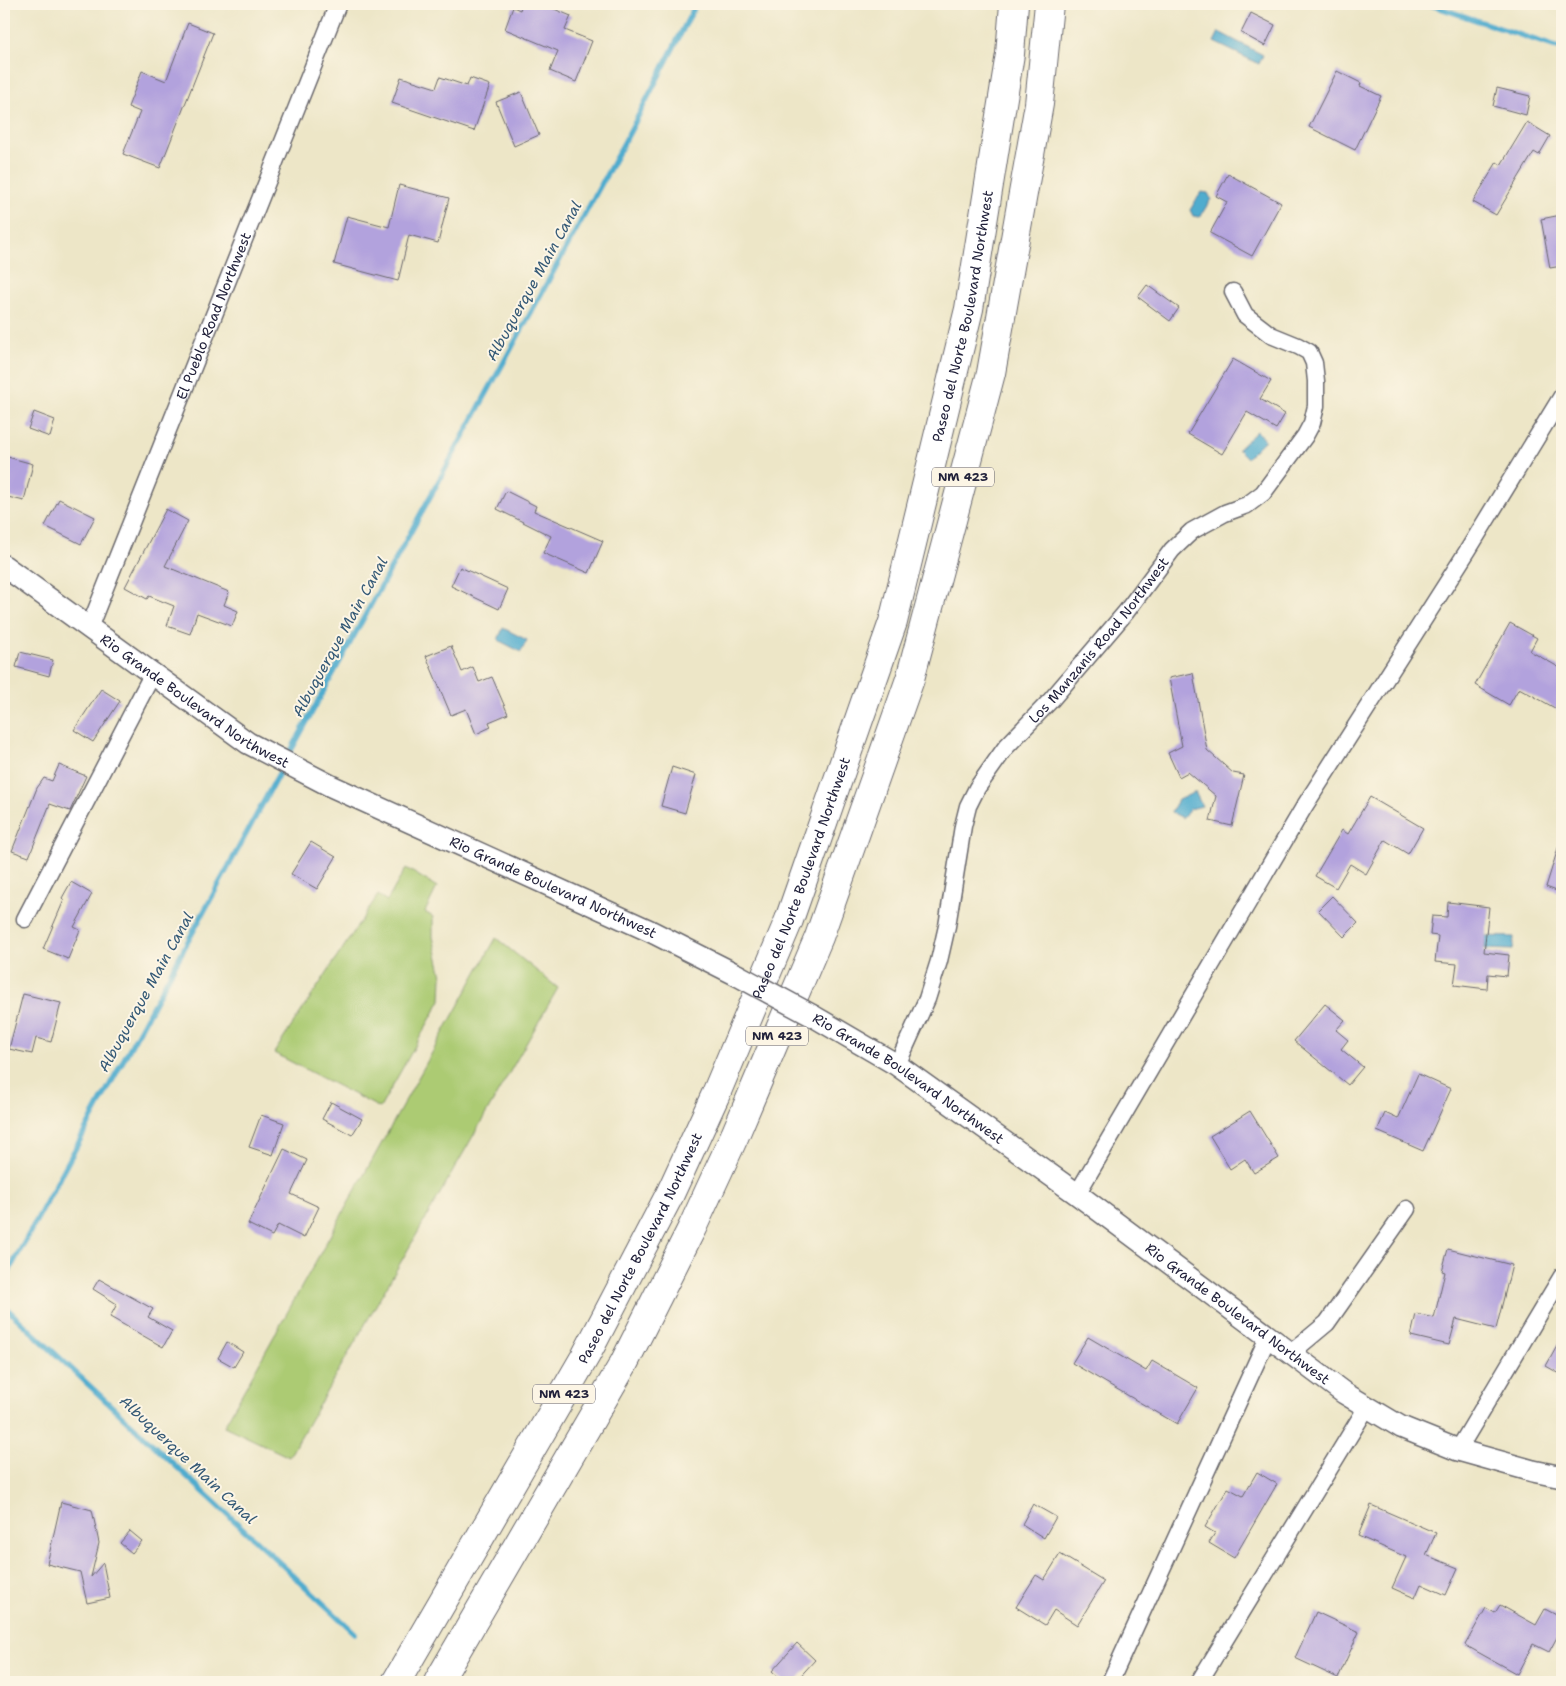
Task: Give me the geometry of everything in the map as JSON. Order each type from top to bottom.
[{"type":"highway","name":"Paseo del Norte Boulevard Northwest","points":[[396,1682],[586,1354],[670,1194],[715,1096],[789,920],[893,622],[969,309],[1010,54],[1014,4]]},
{"type":"highway","name":"NM 423","points":[[438,1682],[624,1364],[692,1228],[735,1135],[819,937],[910,679],[991,373],[1040,104],[1049,4]]},
{"type":"street","name":"El Pueblo Road Northwest","points":[[89,628],[338,4]]},
{"type":"street","name":"Los Manzanis Road Northwest","points":[[897,1065],[927,999],[939,960],[947,926],[963,826],[968,806],[977,788],[1006,748],[1051,700],[1126,612],[1172,550],[1192,531],[1225,513],[1247,505],[1263,493],[1305,436],[1312,423],[1316,406],[1316,381],[1314,363],[1309,352],[1271,335],[1245,315],[1234,292]]},
{"type":"street","points":[[1077,1194],[1304,807],[1468,550],[1562,396]]},
{"type":"street","name":"Rio Grande Boulevard Northwest","points":[[4,566],[248,743],[294,768],[383,811],[650,931],[813,1016],[897,1065],[1077,1194],[1344,1393],[1401,1427],[1458,1450],[1562,1477]]},
{"type":"street","points":[[25,919],[152,674]]},
{"type":"street","points":[[1291,1354],[1327,1323],[1407,1209]]},
{"type":"street","points":[[1458,1450],[1562,1276]]},
{"type":"street","points":[[1110,1682],[1268,1337]]},
{"type":"street","points":[[1199,1682],[1367,1407]]},
{"type":"green space","points":[[406,868],[437,887],[425,912],[433,917],[433,937],[442,976],[441,1000],[380,1108],[274,1053],[378,895],[387,901]]},
{"type":"green space","points":[[496,938],[558,988],[289,1457],[224,1426]]},
{"type":"water","points":[[1219,32],[1263,55],[1259,64],[1214,42]]},
{"type":"water","points":[[1201,192],[1208,193],[1211,199],[1200,217],[1193,216],[1190,210]]},
{"type":"water","points":[[1257,431],[1265,440],[1247,458],[1238,449]]},
{"type":"water","points":[[503,628],[527,640],[521,652],[498,640]]},
{"type":"water","points":[[1195,792],[1202,806],[1190,809],[1183,818],[1171,812],[1178,800]]},
{"type":"water","points":[[1485,936],[1514,937],[1513,950],[1485,949]]},
{"type":"building","points":[[522,4],[542,4],[571,16],[565,30],[592,41],[576,82],[550,71],[558,51],[505,29],[513,7],[520,10]]},
{"type":"building","points":[[1251,13],[1275,25],[1265,46],[1241,33]]},
{"type":"building","points":[[188,23],[213,33],[160,168],[123,154],[140,112],[128,107],[142,71],[166,81]]},
{"type":"building","points":[[1337,71],[1361,83],[1360,86],[1381,96],[1355,150],[1309,127]]},
{"type":"building","points":[[401,77],[436,88],[440,77],[467,86],[470,78],[490,85],[474,131],[392,103]]},
{"type":"building","points":[[1497,88],[1530,96],[1526,115],[1493,106]]},
{"type":"building","points":[[521,92],[539,135],[514,146],[496,102]]},
{"type":"building","points":[[1527,122],[1550,136],[1539,155],[1534,152],[1496,215],[1473,202],[1497,162],[1501,165]]},
{"type":"building","points":[[1228,174],[1281,203],[1252,256],[1210,233],[1227,202],[1216,196]]},
{"type":"building","points":[[399,185],[449,198],[438,243],[409,235],[398,281],[334,264],[347,216],[389,227]]},
{"type":"building","points":[[1561,215],[1562,266],[1550,268],[1541,219]]},
{"type":"building","points":[[1147,285],[1179,308],[1170,321],[1138,297]]},
{"type":"building","points":[[1233,359],[1271,381],[1260,399],[1285,414],[1276,429],[1247,412],[1222,454],[1188,434]]},
{"type":"building","points":[[34,412],[55,420],[50,437],[28,429]]},
{"type":"building","points":[[4,456],[33,464],[24,501],[4,496]]},
{"type":"building","points":[[506,491],[536,506],[534,511],[603,541],[589,573],[543,553],[551,536],[497,509]]},
{"type":"building","points":[[59,499],[95,517],[81,544],[45,526]]},
{"type":"building","points":[[166,509],[188,521],[165,566],[229,592],[224,605],[238,611],[232,626],[197,613],[190,634],[167,626],[174,606],[149,596],[147,599],[125,587]]},
{"type":"building","points":[[460,567],[508,589],[499,609],[451,586]]},
{"type":"building","points":[[1510,623],[1537,638],[1530,651],[1562,669],[1562,712],[1519,688],[1509,705],[1475,685]]},
{"type":"building","points":[[451,646],[462,672],[473,667],[479,682],[492,677],[508,714],[489,722],[491,727],[476,734],[466,709],[451,715],[426,656]]},
{"type":"building","points":[[20,652],[53,660],[49,676],[16,667]]},
{"type":"building","points":[[1193,673],[1207,750],[1233,773],[1244,775],[1232,826],[1210,821],[1216,796],[1188,772],[1179,777],[1168,753],[1182,746],[1169,678]]},
{"type":"building","points":[[101,689],[120,701],[93,742],[74,730]]},
{"type":"building","points":[[59,765],[86,776],[70,811],[50,804],[29,857],[12,851],[37,788],[44,778],[52,781]]},
{"type":"building","points":[[672,767],[696,775],[685,813],[661,806]]},
{"type":"building","points":[[1370,797],[1423,828],[1408,854],[1385,840],[1366,874],[1350,864],[1336,888],[1315,876],[1342,830],[1348,834]]},
{"type":"building","points":[[311,842],[336,857],[317,889],[291,874]]},
{"type":"building","points":[[1559,845],[1562,846],[1562,893],[1546,887]]},
{"type":"building","points":[[71,882],[92,894],[74,927],[80,930],[68,959],[43,949],[64,900],[62,898]]},
{"type":"building","points":[[1332,896],[1358,923],[1344,937],[1318,910]]},
{"type":"building","points":[[1448,902],[1489,907],[1484,952],[1509,955],[1507,976],[1488,974],[1487,989],[1454,985],[1457,964],[1435,962],[1438,936],[1430,935],[1432,916],[1447,917]]},
{"type":"building","points":[[23,994],[61,1003],[51,1042],[36,1038],[32,1054],[9,1049]]},
{"type":"building","points":[[1325,1004],[1345,1020],[1336,1030],[1348,1040],[1341,1049],[1363,1067],[1348,1085],[1294,1041]]},
{"type":"building","points":[[1418,1074],[1451,1089],[1423,1151],[1377,1131],[1385,1113],[1398,1119]]},
{"type":"building","points":[[331,1102],[362,1119],[352,1135],[322,1119]]},
{"type":"building","points":[[1250,1111],[1279,1158],[1254,1173],[1245,1159],[1230,1169],[1210,1136]]},
{"type":"building","points":[[261,1115],[284,1123],[273,1155],[249,1147]]},
{"type":"building","points":[[284,1149],[307,1160],[291,1194],[319,1207],[304,1238],[278,1225],[272,1236],[248,1224]]},
{"type":"building","points":[[1448,1249],[1512,1265],[1496,1329],[1456,1319],[1449,1345],[1411,1336],[1416,1314],[1434,1318],[1445,1272],[1442,1271]]},
{"type":"building","points":[[99,1279],[153,1309],[148,1317],[172,1331],[163,1347],[110,1317],[117,1304],[93,1289]]},
{"type":"building","points":[[1088,1337],[1146,1371],[1152,1361],[1198,1388],[1177,1424],[1072,1363]]},
{"type":"building","points":[[1562,1337],[1562,1375],[1546,1366]]},
{"type":"building","points":[[227,1342],[243,1352],[234,1367],[218,1358]]},
{"type":"building","points":[[1257,1472],[1277,1484],[1234,1558],[1209,1543],[1215,1533],[1205,1527],[1228,1488],[1243,1496]]},
{"type":"building","points":[[61,1502],[92,1510],[99,1543],[91,1577],[103,1563],[110,1598],[87,1603],[80,1572],[47,1564]]},
{"type":"building","points":[[1033,1504],[1056,1517],[1044,1538],[1022,1524]]},
{"type":"building","points":[[1371,1505],[1436,1533],[1426,1555],[1458,1568],[1446,1595],[1421,1584],[1415,1598],[1392,1588],[1406,1557],[1358,1536]]},
{"type":"building","points":[[130,1531],[142,1541],[132,1553],[120,1543]]},
{"type":"building","points":[[1060,1554],[1104,1581],[1077,1625],[1054,1610],[1045,1625],[1016,1607],[1036,1575],[1044,1580]]},
{"type":"building","points":[[1500,1605],[1536,1625],[1545,1609],[1562,1618],[1562,1628],[1549,1652],[1533,1644],[1517,1674],[1465,1645],[1486,1608],[1495,1613]]},
{"type":"building","points":[[1316,1612],[1359,1632],[1338,1678],[1295,1658]]},
{"type":"building","points":[[797,1643],[815,1660],[795,1682],[784,1682],[772,1671]]},
{"type":"waterway","name":"Albuquerque Main Canal","points":[[287,758],[632,128],[696,4]]},
{"type":"waterway","points":[[1428,4],[1562,49]]},
{"type":"waterway","name":"Albuquerque Main Canal","points":[[4,1280],[283,766]]},
{"type":"waterway","name":"Albuquerque Main Canal","points":[[4,1306],[355,1633]]}]
